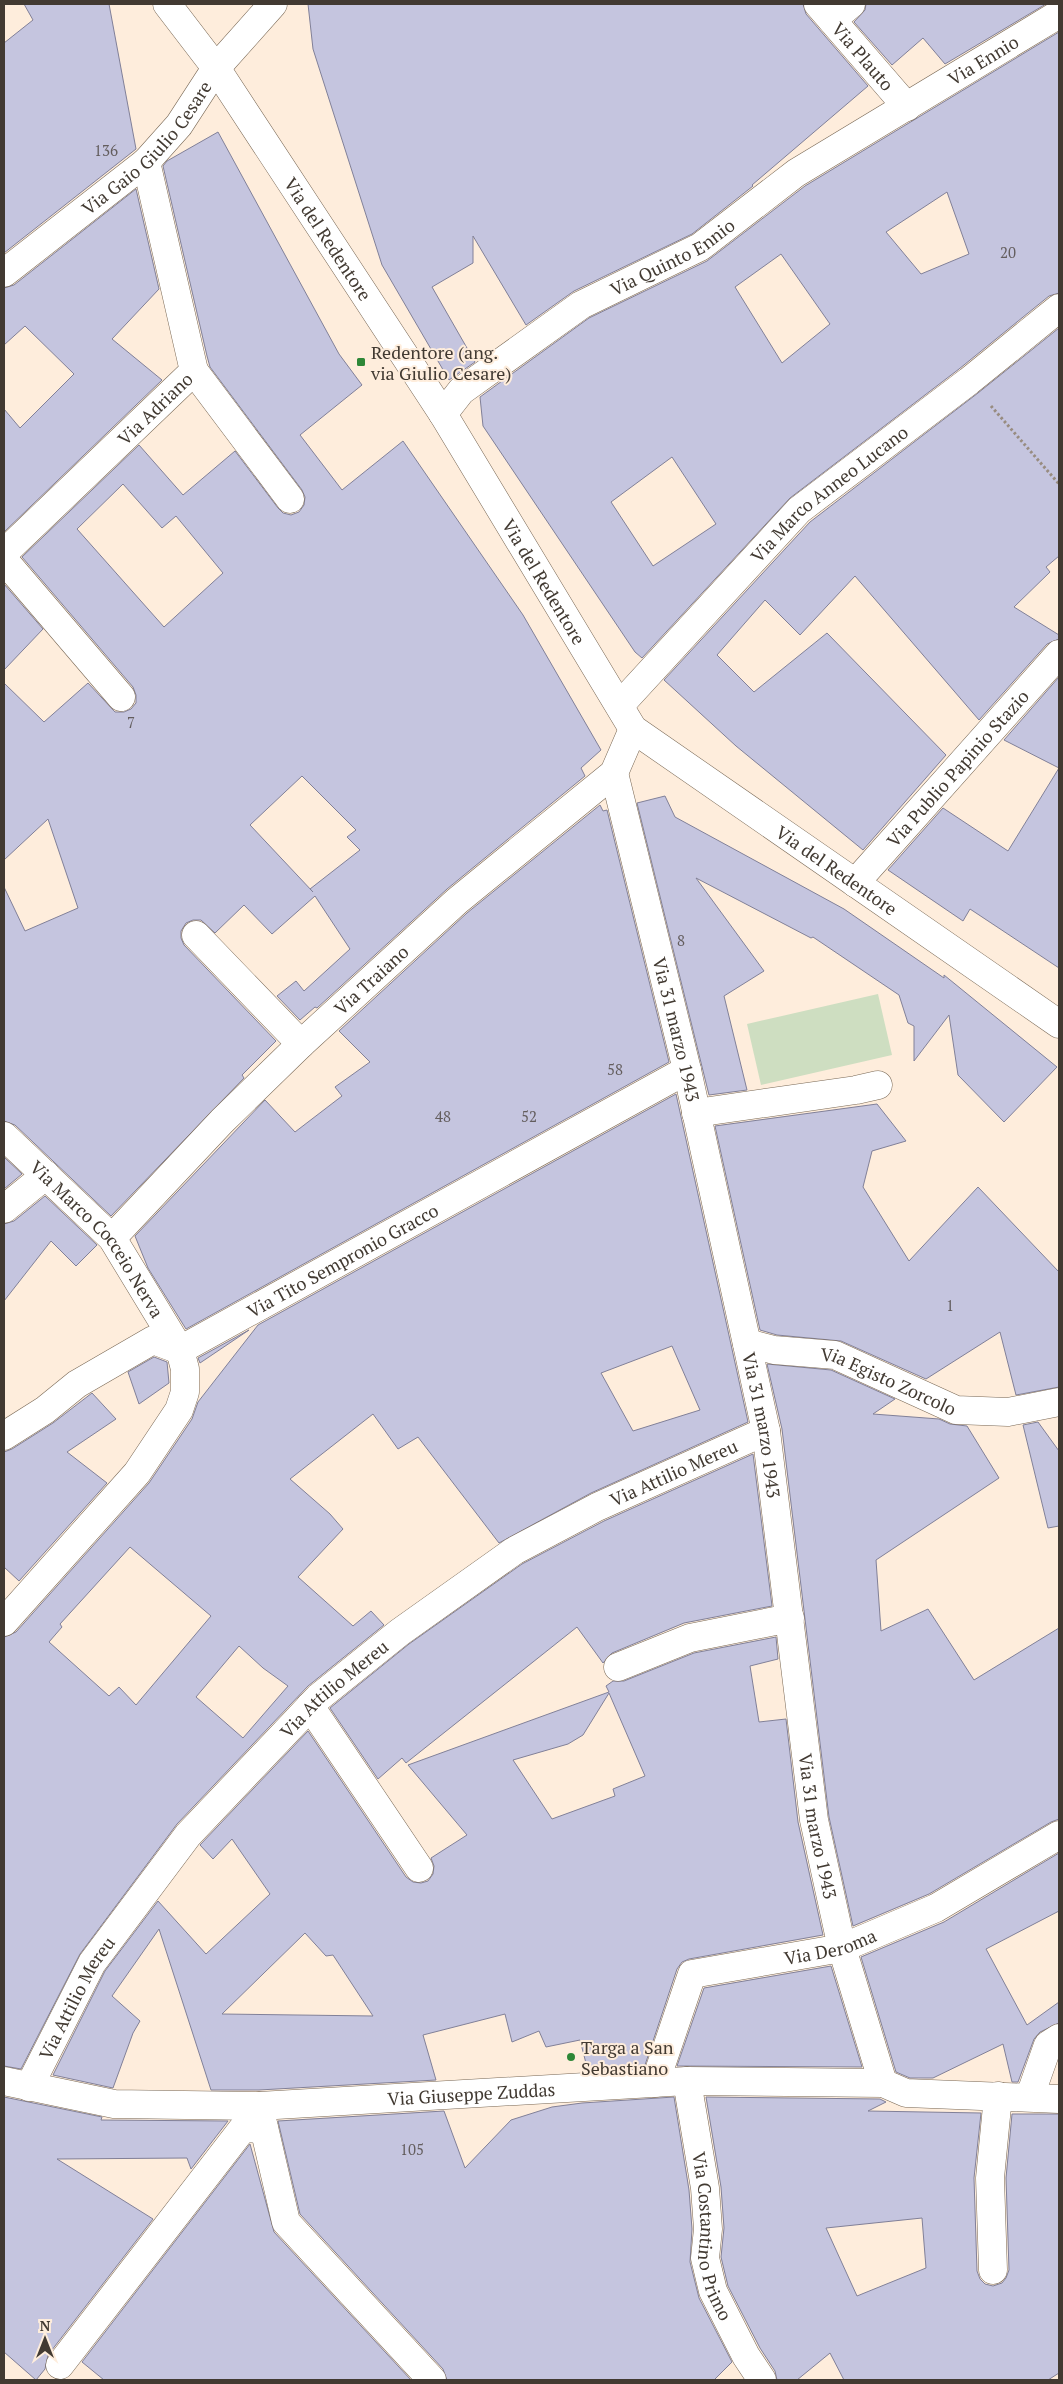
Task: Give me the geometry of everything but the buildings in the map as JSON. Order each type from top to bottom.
[{"type":"street","name":"Via del Redentore","points":[[167,4],[216,68],[443,414],[633,729],[1059,1024]]},
{"type":"street","name":"Via Gaio Giulio Cesare","points":[[4,273],[146,162],[178,125],[216,68],[273,4]]},
{"type":"street","name":"Via Plauto","points":[[834,9],[907,107]]},
{"type":"street","name":"Via Ennio","points":[[907,107],[1059,14]]},
{"type":"street","name":"Via Quinto Ennio","points":[[443,414],[461,391],[581,305],[700,247],[796,173],[907,107]]},
{"type":"street","name":"Via Adriano","points":[[4,553],[194,371],[146,162]]},
{"type":"street","name":"Via Marco Anneo Lucano","points":[[620,705],[799,510],[969,381],[1059,308]]},
{"type":"street","points":[[194,371],[290,499]]},
{"type":"street","points":[[4,560],[122,697]]},
{"type":"street","name":"Via Publio Papinio Stazio","points":[[855,883],[1059,654]]},
{"type":"street","name":"Via Traiano","points":[[112,1238],[222,1121],[301,1044],[457,901],[614,773],[633,729]]},
{"type":"street","name":"Via 31 marzo 1943","points":[[614,773],[696,1113],[766,1431],[814,1820],[842,1948],[883,2082]]},
{"type":"street","points":[[196,935],[301,1044]]},
{"type":"street","name":"Via Tito Sempronio Gracco","points":[[180,1350],[686,1070]]},
{"type":"street","points":[[696,1113],[856,1090],[878,1085]]},
{"type":"street","name":"Via Marco Cocceio Nerva","points":[[4,1136],[112,1238],[180,1350],[185,1369],[185,1392],[180,1410],[137,1473],[4,1622]]},
{"type":"street","points":[[4,1209],[46,1176]]},
{"type":"street","points":[[4,1436],[45,1410],[77,1384],[153,1340],[180,1350]]},
{"type":"street","name":"Via Egisto Zorcolo","points":[[747,1343],[774,1350],[835,1355],[956,1410],[1008,1412],[1059,1402]]},
{"type":"street","name":"Via Attilio Mereu","points":[[16,2084],[92,1963],[188,1835],[310,1706],[400,1632],[514,1551],[597,1508],[766,1431]]},
{"type":"street","points":[[618,1667],[690,1638],[790,1618]]},
{"type":"street","points":[[310,1706],[419,1868]]},
{"type":"street","name":"Via Deroma","points":[[655,2083],[692,1974],[842,1948],[936,1908],[1059,1835]]},
{"type":"street","points":[[1030,2096],[1048,2045],[1059,2038]]},
{"type":"street","name":"Via Giuseppe Zuddas","points":[[16,2084],[114,2104],[261,2117],[686,2081],[883,2082],[906,2093],[1030,2096],[1059,2099]]},
{"type":"street","name":"Via Costantino Primo","points":[[686,2081],[705,2188],[708,2229],[705,2258],[713,2292],[746,2356],[762,2380]]},
{"type":"street","points":[[994,2270],[990,2178],[998,2096]]},
{"type":"street","points":[[60,2365],[243,2128],[261,2117],[286,2222],[432,2380]]},
{"type":"path","points":[[969,381],[1059,484]]},
{"type":"green space","points":[[878,994],[892,1055],[761,1085],[747,1024]]},
{"type":"place","name":"Redentore (ang. via Giulio Cesare)","points":[[361,362]]},
{"type":"place","name":"Targa a San Sebastiano","points":[[571,2057]]}]
